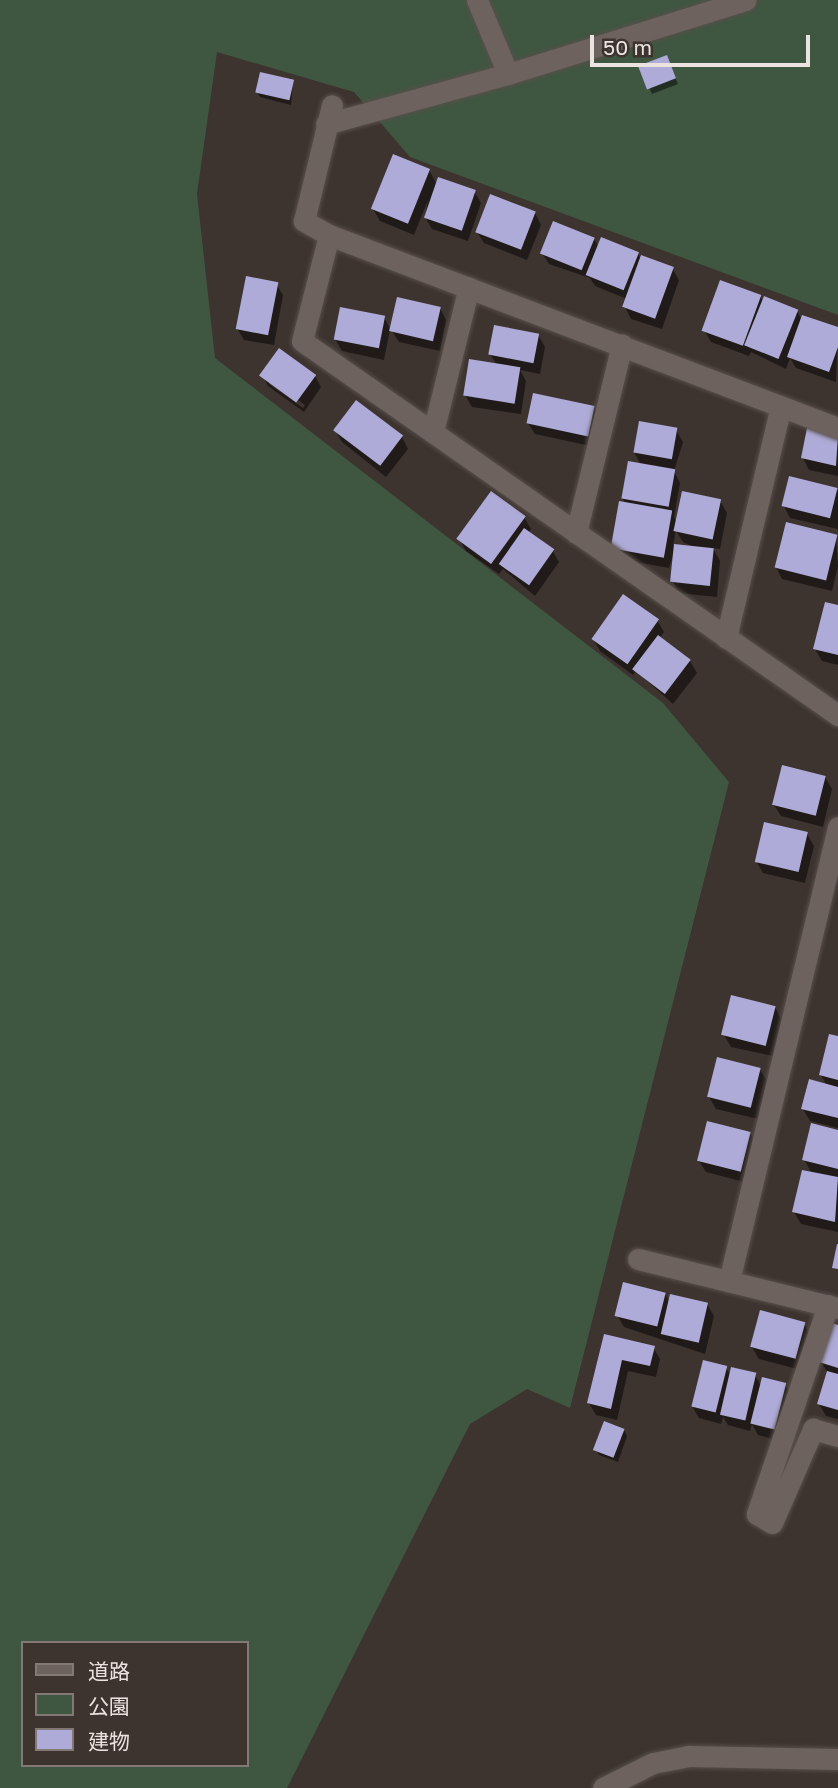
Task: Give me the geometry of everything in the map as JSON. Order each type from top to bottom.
[{"type":"street","points":[[477,0],[508,74]]},
{"type":"street","points":[[746,0],[508,74],[329,115],[304,221],[329,235],[838,428]]},
{"type":"street","points":[[329,235],[302,341],[838,715]]},
{"type":"street","points":[[433,432],[469,287]]},
{"type":"street","points":[[576,533],[622,345]]},
{"type":"street","points":[[726,638],[781,406]]},
{"type":"street","points":[[729,1281],[838,827]]},
{"type":"street","points":[[638,1259],[833,1306],[794,1401],[757,1514],[772,1523],[813,1429],[838,1436]]},
{"type":"street","points":[[603,1788],[653,1763],[688,1756],[838,1759]]},
{"type":"green space","points":[[0,0],[838,0],[838,315],[410,157],[354,92],[217,52],[197,194],[215,358],[663,703],[729,782],[570,1408],[527,1389],[470,1424],[287,1788],[0,1788]]},
{"type":"building","points":[[667,55],[676,78],[647,89],[638,66]]},
{"type":"building","points":[[260,72],[294,80],[289,100],[255,92]]},
{"type":"building","points":[[393,154],[430,169],[408,224],[371,209]]},
{"type":"building","points":[[438,177],[476,190],[462,231],[424,218]]},
{"type":"building","points":[[490,194],[536,212],[521,250],[475,232]]},
{"type":"building","points":[[553,221],[595,238],[582,270],[540,253]]},
{"type":"building","points":[[601,237],[639,252],[624,290],[586,275]]},
{"type":"building","points":[[641,255],[674,267],[655,319],[622,307]]},
{"type":"building","points":[[246,276],[278,282],[268,335],[236,329]]},
{"type":"building","points":[[720,280],[761,295],[743,346],[702,331]]},
{"type":"building","points":[[764,296],[798,310],[778,359],[744,345]]},
{"type":"building","points":[[397,297],[441,307],[433,341],[389,331]]},
{"type":"building","points":[[340,307],[385,316],[379,348],[334,339]]},
{"type":"building","points":[[802,315],[838,327],[838,347],[829,372],[787,357]]},
{"type":"building","points":[[494,325],[539,334],[533,363],[488,354]]},
{"type":"building","points":[[279,348],[316,375],[296,403],[259,376]]},
{"type":"building","points":[[469,359],[520,367],[515,404],[463,396]]},
{"type":"building","points":[[533,393],[595,406],[588,436],[527,423]]},
{"type":"building","points":[[356,400],[403,436],[380,466],[333,430]]},
{"type":"building","points":[[639,421],[677,428],[672,459],[633,453]]},
{"type":"building","points":[[807,428],[838,435],[836,466],[801,458]]},
{"type":"building","points":[[628,461],[675,469],[669,507],[621,498]]},
{"type":"building","points":[[789,476],[838,488],[830,518],[782,506]]},
{"type":"building","points":[[491,491],[526,516],[491,564],[456,539]]},
{"type":"building","points":[[682,491],[721,499],[713,539],[673,531]]},
{"type":"building","points":[[619,501],[672,510],[664,558],[611,548]]},
{"type":"building","points":[[786,522],[837,535],[826,580],[775,568]]},
{"type":"building","points":[[524,528],[554,549],[529,585],[499,564]]},
{"type":"building","points":[[674,544],[714,548],[710,586],[670,582]]},
{"type":"building","points":[[623,594],[659,619],[627,664],[591,639]]},
{"type":"building","points":[[825,602],[838,605],[838,655],[813,649]]},
{"type":"building","points":[[658,635],[691,660],[665,694],[632,669]]},
{"type":"building","points":[[782,765],[826,776],[816,816],[772,805]]},
{"type":"building","points":[[764,822],[808,832],[799,872],[755,862]]},
{"type":"building","points":[[731,995],[776,1006],[766,1046],[721,1035]]},
{"type":"building","points":[[829,1034],[838,1036],[838,1080],[819,1075]]},
{"type":"building","points":[[717,1057],[761,1068],[751,1108],[707,1097]]},
{"type":"building","points":[[809,1079],[838,1087],[838,1118],[801,1109]]},
{"type":"building","points":[[707,1121],[751,1132],[741,1172],[697,1161]]},
{"type":"building","points":[[811,1123],[838,1130],[838,1169],[802,1160]]},
{"type":"building","points":[[802,1170],[838,1177],[835,1222],[792,1212]]},
{"type":"building","points":[[838,1244],[838,1269],[832,1268]]},
{"type":"building","points":[[623,1282],[666,1293],[657,1327],[615,1316]]},
{"type":"building","points":[[670,1294],[708,1303],[699,1343],[661,1334]]},
{"type":"building","points":[[760,1310],[805,1322],[796,1359],[750,1347]]},
{"type":"building","points":[[832,1323],[838,1325],[838,1368],[819,1362]]},
{"type":"building","points":[[604,1334],[655,1346],[650,1366],[622,1360],[611,1409],[587,1403]]},
{"type":"building","points":[[703,1360],[727,1366],[716,1413],[691,1407]]},
{"type":"building","points":[[731,1367],[756,1373],[745,1421],[720,1415]]},
{"type":"building","points":[[827,1371],[838,1374],[838,1410],[817,1404]]},
{"type":"building","points":[[762,1377],[786,1383],[775,1430],[750,1424]]},
{"type":"building","points":[[604,1421],[625,1429],[613,1458],[593,1450]]}]
